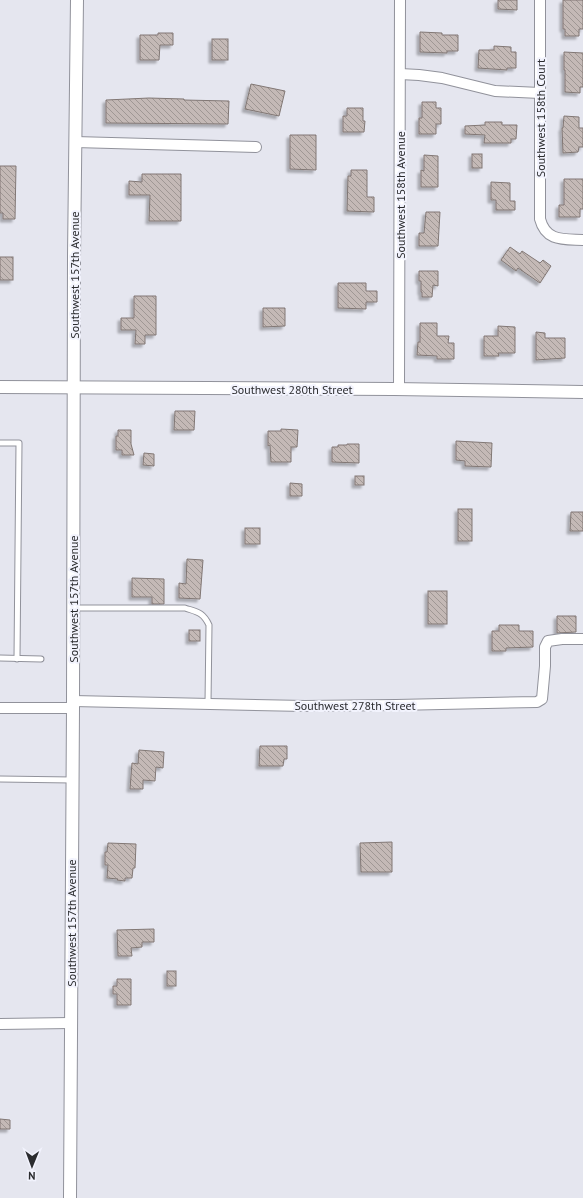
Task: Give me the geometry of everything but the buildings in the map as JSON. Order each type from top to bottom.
[{"type":"street","name":"Southwest 157th Avenue","points":[[70,1198],[77,0]]},
{"type":"street","name":"Southwest 158th Avenue","points":[[400,0],[400,390]]},
{"type":"street","name":"Southwest 158th Court","points":[[540,0],[540,212],[542,226],[547,234],[562,239],[583,240]]},
{"type":"street","points":[[400,74],[436,77],[495,91],[540,93]]},
{"type":"street","points":[[75,142],[256,147]]},
{"type":"street","name":"Southwest 280th Street","points":[[0,388],[583,392]]},
{"type":"street","name":"Southwest 278th Street","points":[[0,708],[73,705],[208,703],[321,706],[537,702],[542,699],[545,647],[548,641],[583,639]]},
{"type":"street","points":[[0,1024],[70,1023]]},
{"type":"lane","points":[[0,443],[19,443],[17,659]]},
{"type":"lane","points":[[73,608],[184,608],[205,616],[209,624],[208,703]]},
{"type":"lane","points":[[0,658],[41,659]]},
{"type":"lane","points":[[0,779],[72,780]]}]
